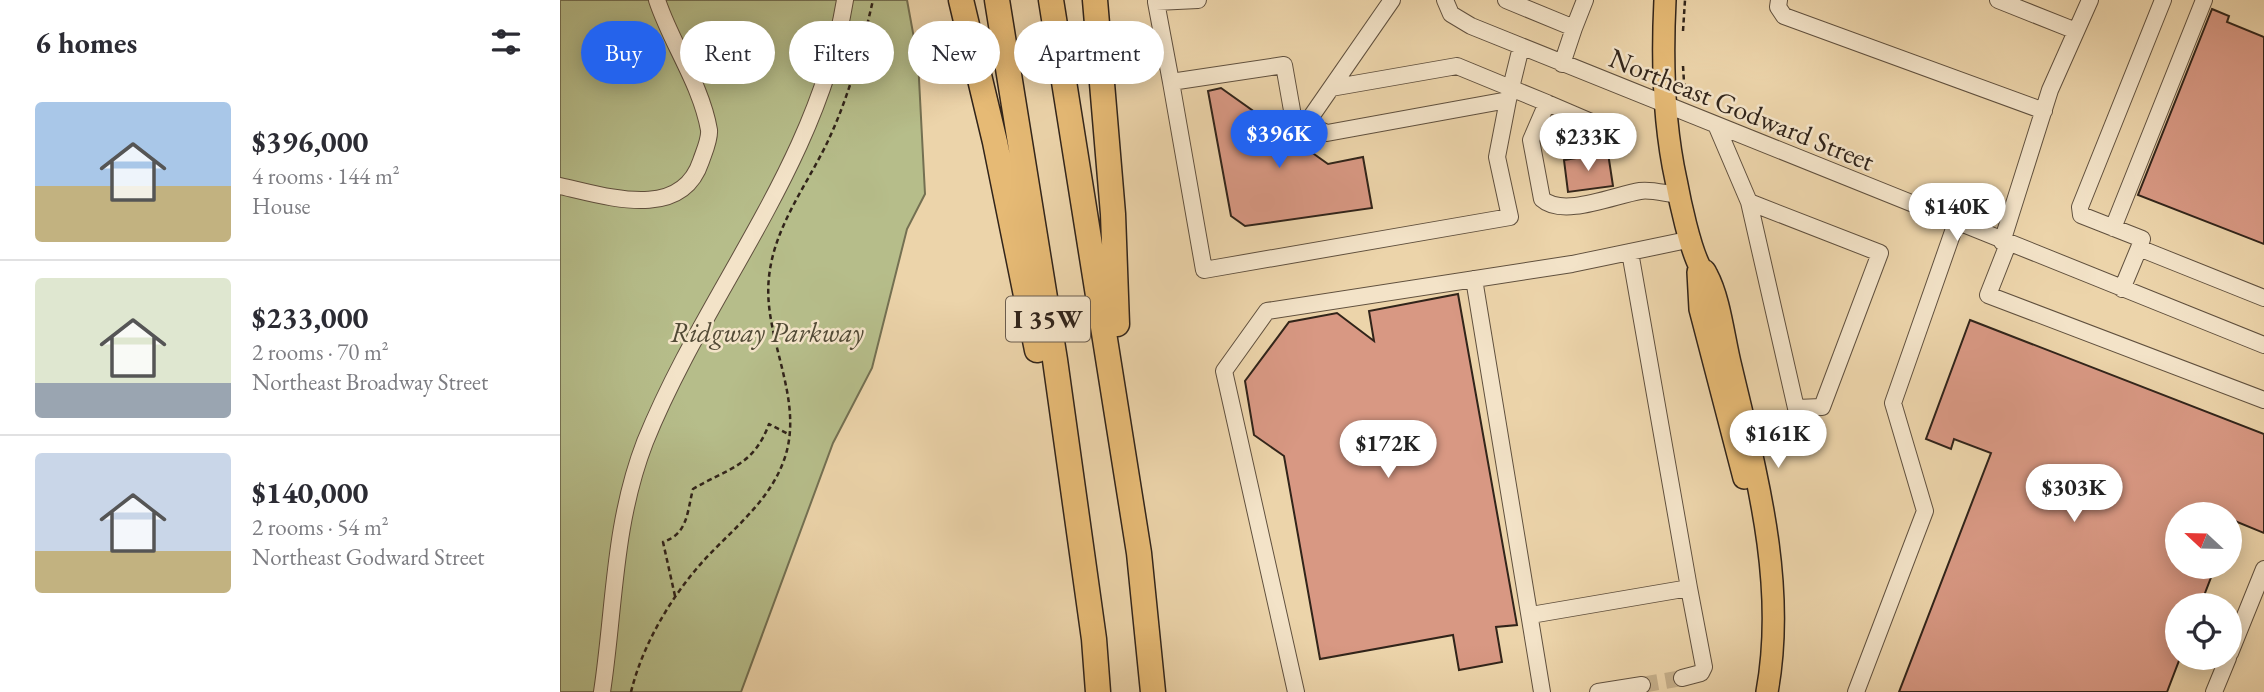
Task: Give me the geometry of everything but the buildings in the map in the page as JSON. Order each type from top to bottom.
[{"type":"highway","points":[[961,0],[1014,234],[1094,639]]},
{"type":"highway","name":"I 35W","points":[[997,0],[1055,360],[1094,639],[1098,692]]},
{"type":"highway","name":"I 35W","points":[[1051,0],[1121,433],[1147,620],[1153,692]]},
{"type":"highway","points":[[1095,0],[1113,214],[1121,433]]},
{"type":"main road","points":[[1665,0],[1665,105],[1679,195],[1700,267],[1707,274],[1717,310],[1762,502],[1773,617],[1772,664],[1767,692]]},
{"type":"street","points":[[560,186],[626,201],[674,196],[696,176],[710,133],[698,95],[657,0]]},
{"type":"street","points":[[602,692],[619,536],[645,442],[671,386],[794,161],[832,61],[845,0]]},
{"type":"street","points":[[1198,0],[1156,1],[1204,270],[1510,218],[1497,157],[1521,47]]},
{"type":"street","points":[[1306,124],[1392,0]]},
{"type":"street","name":"Northeast Godward Street","points":[[1445,0],[1451,14],[1459,20],[1521,47],[2264,345]]},
{"type":"street","points":[[1506,0],[1544,7],[1574,28]]},
{"type":"street","points":[[1562,64],[1585,0]]},
{"type":"street","points":[[1779,0],[1778,7],[1784,16],[2044,111]]},
{"type":"street","points":[[1998,0],[2076,31]]},
{"type":"street","points":[[2090,0],[2044,111],[1988,296],[2264,400]]},
{"type":"street","points":[[2122,289],[2143,239],[2081,215],[2080,207],[2163,0]]},
{"type":"street","points":[[2112,228],[2204,0]]},
{"type":"street","points":[[1171,82],[1284,65],[1293,116],[1327,133],[1510,94]]},
{"type":"street","points":[[1331,88],[1457,66],[1510,94],[1547,103],[1610,130]]},
{"type":"street","points":[[1547,103],[1531,147],[1539,194],[1547,204],[1559,207],[1615,199],[1642,191],[1679,195]]},
{"type":"street","points":[[1717,127],[1749,202],[1796,408],[1822,407],[1880,253],[1749,202]]},
{"type":"street","points":[[1856,692],[1924,511],[1893,403],[1956,223]]},
{"type":"street","points":[[1296,692],[1224,371],[1267,311],[1474,279],[1692,239]]},
{"type":"street","points":[[2139,248],[2264,298]]},
{"type":"street","points":[[1630,252],[1704,667],[1701,673],[1682,678]]},
{"type":"street","points":[[1474,279],[1542,692]]},
{"type":"street","points":[[2242,623],[2264,569]]},
{"type":"street","points":[[1531,615],[1689,588]]},
{"type":"street","points":[[2214,692],[2223,670]]},
{"type":"street","points":[[1598,692],[1642,685]]},
{"type":"path","points":[[631,692],[652,638],[675,596],[772,488],[784,460],[790,435],[787,393],[773,326],[768,278],[787,218],[828,140],[843,104],[859,58],[873,0]]},
{"type":"path","points":[[675,596],[663,542],[677,537],[684,528],[693,489],[749,459],[763,442],[769,424],[790,435]]},
{"type":"green space","name":"Ridgway Parkway","points":[[560,0],[907,0],[911,21],[908,21],[908,84],[919,84],[925,194],[907,229],[872,368],[833,443],[741,692],[560,692]]},
{"type":"tunnel","points":[[1642,685],[1682,678]]}]
